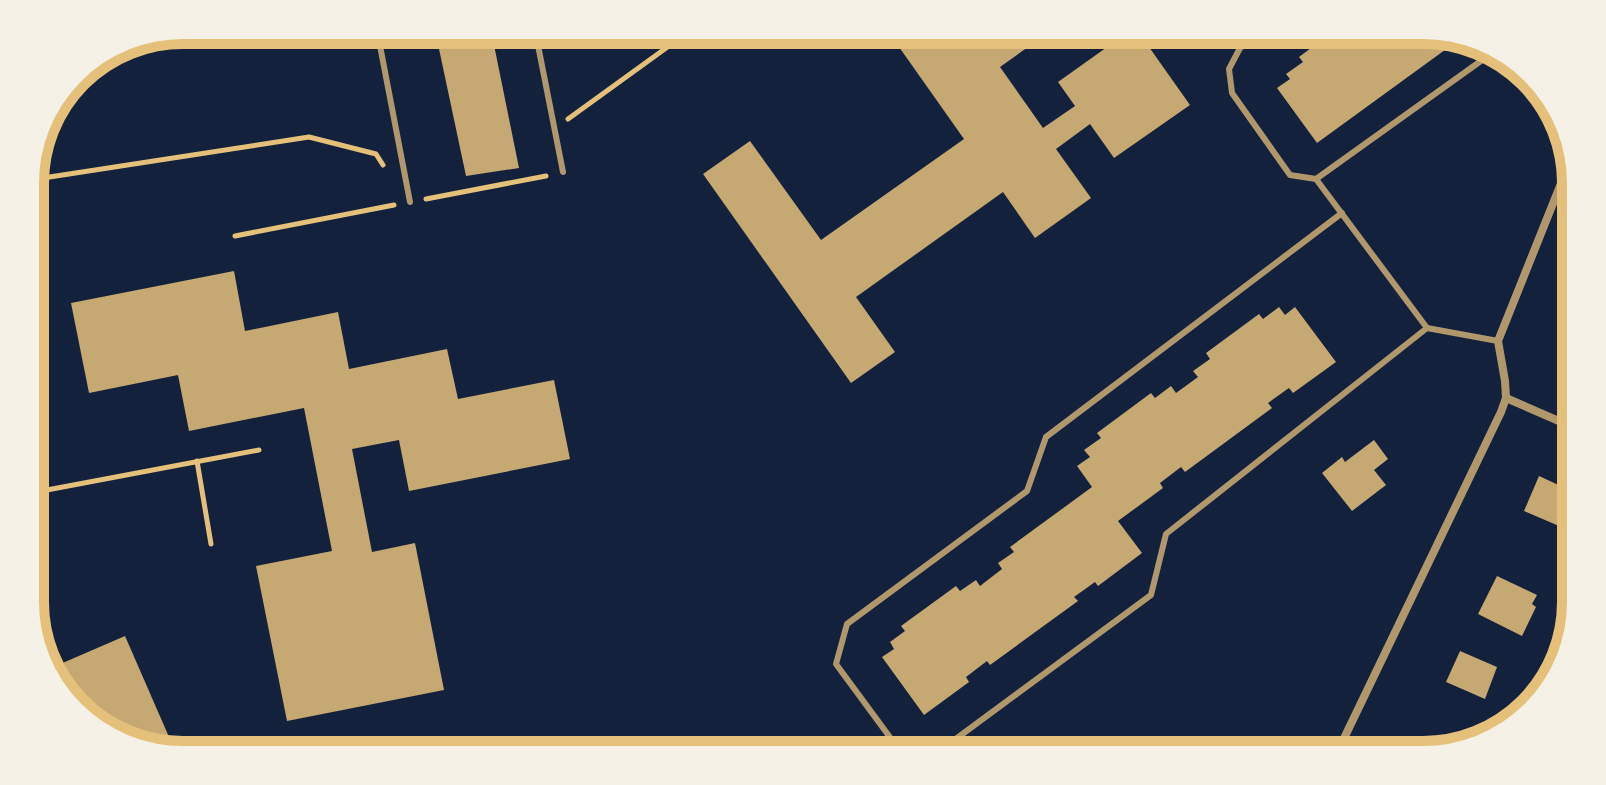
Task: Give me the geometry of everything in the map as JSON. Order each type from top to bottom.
[{"type":"street","points":[[1343,741],[1506,398],[1498,341],[1562,181]]},
{"type":"street","points":[[1506,398],[1562,422]]},
{"type":"lane","points":[[380,44],[410,202]]},
{"type":"lane","points":[[538,44],[563,172]]},
{"type":"lane","points":[[1245,44],[1229,69],[1232,93],[1290,175],[1316,179],[1427,328],[1498,341]]},
{"type":"lane","points":[[1316,179],[1484,59]]},
{"type":"lane","points":[[893,741],[836,664],[847,624],[1027,491],[1046,437],[1342,213]]},
{"type":"lane","points":[[953,741],[1151,595],[1166,534],[1427,328]]},
{"type":"path","points":[[555,129],[672,44]]},
{"type":"path","points":[[44,178],[309,137],[376,154],[384,166]]},
{"type":"path","points":[[235,236],[563,172]]},
{"type":"path","points":[[44,490],[259,450]]},
{"type":"path","points":[[197,461],[211,544]]},
{"type":"building","points":[[438,44],[494,44],[519,168],[466,176]]},
{"type":"building","points":[[897,44],[1032,44],[1000,67],[1043,128],[1075,106],[1058,82],[1111,44],[1147,44],[1190,105],[1114,158],[1090,124],[1056,149],[1091,198],[1035,238],[1003,192],[856,297],[895,352],[851,383],[703,174],[750,141],[821,240],[964,139]]},
{"type":"building","points":[[1316,44],[1449,47],[1317,143],[1277,88],[1290,79],[1286,74],[1303,62],[1299,57]]},
{"type":"building","points":[[234,271],[245,331],[338,312],[349,369],[447,349],[458,399],[554,380],[570,459],[409,491],[399,440],[352,449],[372,552],[415,543],[444,690],[287,721],[256,566],[332,551],[304,408],[189,431],[178,375],[89,393],[71,303]]},
{"type":"building","points":[[1279,307],[1285,315],[1295,307],[1336,362],[1293,393],[1289,388],[1268,403],[1272,408],[1185,472],[1181,467],[1160,483],[1163,488],[1118,521],[1142,553],[1098,586],[1095,582],[1074,597],[1078,601],[990,665],[987,661],[966,677],[969,682],[924,715],[882,657],[894,649],[890,642],[905,631],[901,626],[956,586],[960,591],[976,580],[980,586],[1002,569],[998,563],[1014,552],[1010,547],[1092,487],[1077,466],[1090,457],[1084,450],[1101,438],[1097,433],[1151,393],[1155,398],[1171,386],[1176,393],[1198,377],[1193,371],[1210,359],[1206,353],[1259,314],[1263,319]]},
{"type":"building","points":[[1374,440],[1388,459],[1374,470],[1386,485],[1352,511],[1322,473],[1342,457],[1345,462]]},
{"type":"building","points":[[1539,476],[1562,487],[1562,527],[1524,511]]},
{"type":"building","points":[[1497,576],[1537,595],[1532,604],[1536,607],[1522,636],[1478,614]]},
{"type":"building","points":[[125,636],[170,740],[130,730],[99,712],[73,686],[60,664]]},
{"type":"building","points":[[1460,651],[1497,667],[1485,699],[1446,682]]}]
